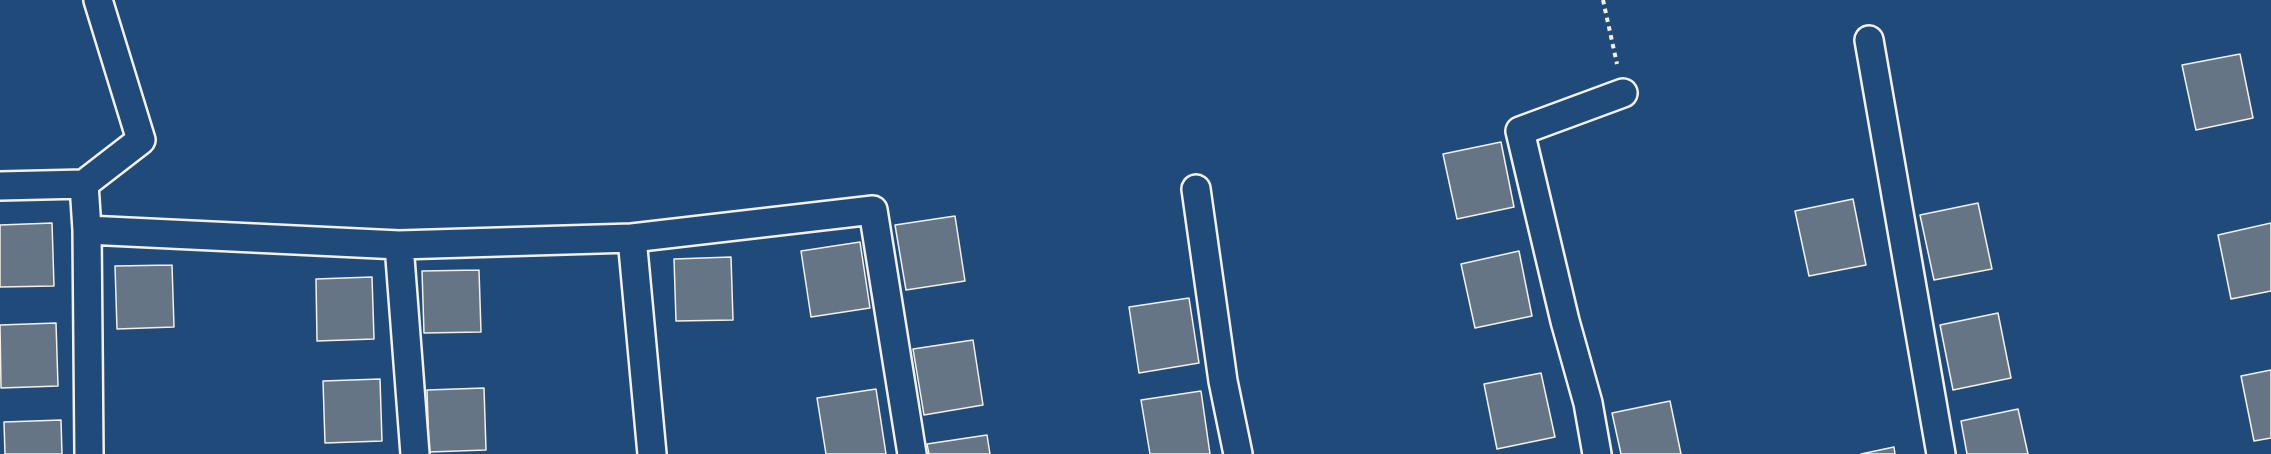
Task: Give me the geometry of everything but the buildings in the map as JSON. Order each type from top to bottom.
[{"type":"street","points":[[0,186],[84,184],[141,140],[98,0]]},
{"type":"street","points":[[1869,40],[1941,454]]},
{"type":"street","points":[[1597,454],[1588,403],[1565,321],[1520,131],[1623,93]]},
{"type":"street","points":[[84,184],[87,230],[89,454]]},
{"type":"street","points":[[1196,189],[1223,381],[1238,454]]},
{"type":"street","points":[[87,230],[399,245],[633,238],[873,210],[912,454]]},
{"type":"street","points":[[633,238],[652,454]]},
{"type":"street","points":[[399,245],[415,454]]},
{"type":"path","points":[[1603,0],[1623,93]]}]
